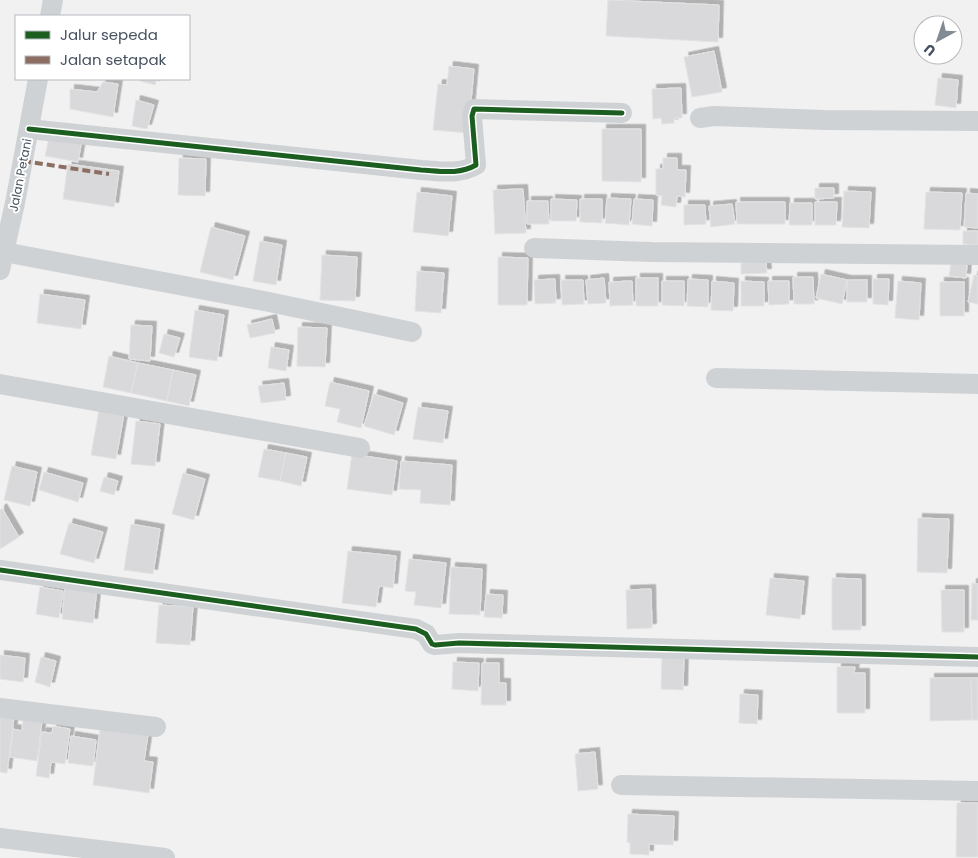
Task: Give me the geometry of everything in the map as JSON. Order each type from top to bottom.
[{"type":"street","points":[[50,15],[53,0]]},
{"type":"street","name":"Jalan Petani","points":[[2,261],[38,80]]},
{"type":"street","points":[[29,129],[452,172],[466,171],[476,165],[472,116],[474,109],[622,113]]},
{"type":"street","points":[[700,118],[714,116],[824,120],[978,121]]},
{"type":"street","points":[[534,248],[650,252],[978,255]]},
{"type":"street","points":[[2,261],[270,302],[412,332]]},
{"type":"street","points":[[716,378],[978,384]]},
{"type":"street","points":[[0,384],[360,448]]},
{"type":"street","points":[[0,570],[416,629],[426,634],[434,645],[459,643],[978,657]]},
{"type":"street","points":[[0,708],[156,727]]},
{"type":"street","points":[[621,785],[978,790]]},
{"type":"street","points":[[0,838],[164,858]]},
{"type":"building","points":[[608,0],[719,5],[718,42],[606,36]]},
{"type":"building","points":[[714,51],[722,92],[692,97],[684,57]]},
{"type":"building","points":[[449,66],[474,69],[468,133],[433,130],[438,84],[447,85]]},
{"type":"building","points":[[938,78],[958,80],[956,108],[935,105]]},
{"type":"building","points":[[140,80],[157,80],[155,85]]},
{"type":"building","points":[[103,82],[118,84],[113,117],[70,109],[70,89],[97,92]]},
{"type":"building","points":[[681,88],[682,118],[674,118],[674,123],[662,124],[661,118],[653,119],[652,89]]},
{"type":"building","points":[[136,100],[154,105],[147,129],[132,126]]},
{"type":"building","points":[[602,129],[641,129],[641,182],[602,181]]},
{"type":"building","points":[[50,133],[82,139],[78,162],[45,156]]},
{"type":"building","points":[[179,158],[206,159],[205,196],[178,195]]},
{"type":"building","points":[[663,158],[677,158],[677,170],[686,170],[685,197],[677,196],[676,207],[661,205],[662,196],[656,195],[656,169],[663,169]]},
{"type":"building","points":[[68,164],[119,171],[114,207],[63,199]]},
{"type":"building","points":[[815,188],[834,188],[834,198],[815,199]]},
{"type":"building","points":[[523,189],[526,233],[495,234],[493,190]]},
{"type":"building","points":[[844,191],[871,192],[869,228],[842,227]]},
{"type":"building","points":[[417,192],[452,196],[448,236],[413,232]]},
{"type":"building","points":[[926,192],[962,193],[960,230],[924,229]]},
{"type":"building","points":[[966,193],[978,194],[978,228],[964,227]]},
{"type":"building","points":[[607,198],[631,199],[629,225],[605,223]]},
{"type":"building","points":[[551,199],[577,200],[576,221],[551,221]]},
{"type":"building","points":[[580,199],[602,199],[602,223],[580,222]]},
{"type":"building","points":[[634,199],[653,200],[652,226],[632,224]]},
{"type":"building","points":[[527,201],[548,201],[549,224],[527,224]]},
{"type":"building","points":[[736,202],[785,202],[785,224],[737,224]]},
{"type":"building","points":[[815,202],[837,202],[836,225],[815,225]]},
{"type":"building","points":[[790,203],[812,203],[812,225],[789,225]]},
{"type":"building","points":[[732,204],[735,224],[711,227],[709,206]]},
{"type":"building","points":[[684,205],[705,205],[706,224],[684,225]]},
{"type":"building","points":[[211,227],[245,236],[233,280],[200,272]]},
{"type":"building","points":[[963,231],[978,231],[978,245],[963,244]]},
{"type":"building","points":[[260,241],[282,245],[276,285],[253,281]]},
{"type":"building","points":[[322,255],[357,257],[355,301],[320,300]]},
{"type":"building","points":[[498,257],[528,258],[527,305],[498,305]]},
{"type":"building","points":[[766,262],[767,273],[741,274],[741,263]]},
{"type":"building","points":[[951,264],[967,265],[966,278],[949,276]]},
{"type":"building","points":[[417,271],[444,273],[441,313],[415,311]]},
{"type":"building","points":[[821,274],[847,280],[842,304],[816,298]]},
{"type":"building","points":[[974,275],[978,276],[978,304],[968,302]]},
{"type":"building","points":[[793,277],[813,277],[814,304],[794,304]]},
{"type":"building","points":[[604,278],[606,303],[588,304],[586,280]]},
{"type":"building","points":[[636,278],[658,278],[658,306],[636,306]]},
{"type":"building","points":[[555,279],[556,303],[535,304],[534,280]]},
{"type":"building","points":[[688,279],[708,280],[708,307],[687,306]]},
{"type":"building","points":[[873,279],[889,279],[888,305],[873,304]]},
{"type":"building","points":[[561,280],[583,280],[584,304],[562,305]]},
{"type":"building","points":[[847,280],[867,280],[867,302],[847,302]]},
{"type":"building","points":[[632,281],[633,305],[610,306],[609,282]]},
{"type":"building","points":[[662,281],[684,281],[684,306],[662,305]]},
{"type":"building","points":[[712,281],[734,283],[733,311],[711,310]]},
{"type":"building","points":[[741,281],[764,282],[764,306],[741,306]]},
{"type":"building","points":[[768,281],[789,281],[789,304],[769,305]]},
{"type":"building","points":[[898,281],[921,283],[919,320],[895,318]]},
{"type":"building","points":[[940,282],[964,282],[964,316],[940,316]]},
{"type":"building","points":[[40,294],[85,300],[81,329],[37,323]]},
{"type":"building","points":[[195,310],[224,315],[217,361],[189,357]]},
{"type":"building","points":[[272,319],[275,333],[250,338],[247,325]]},
{"type":"building","points":[[131,325],[152,326],[150,361],[129,359]]},
{"type":"building","points":[[298,327],[327,328],[325,367],[297,366]]},
{"type":"building","points":[[164,334],[180,338],[174,357],[159,353]]},
{"type":"building","points":[[271,347],[289,350],[286,371],[268,368]]},
{"type":"building","points":[[109,356],[138,363],[131,393],[103,387]]},
{"type":"building","points":[[138,363],[173,370],[167,401],[131,393]]},
{"type":"building","points":[[173,370],[196,375],[189,406],[167,401]]},
{"type":"building","points":[[330,382],[369,391],[361,428],[337,422],[340,409],[325,406]]},
{"type":"building","points":[[284,383],[286,400],[261,403],[258,386]]},
{"type":"building","points":[[374,394],[403,403],[394,435],[364,426]]},
{"type":"building","points":[[100,404],[125,408],[116,459],[91,455]]},
{"type":"building","points":[[418,407],[448,411],[443,443],[413,439]]},
{"type":"building","points":[[136,421],[160,424],[155,466],[131,464]]},
{"type":"building","points":[[264,449],[286,453],[280,481],[258,477]]},
{"type":"building","points":[[286,453],[307,457],[301,486],[280,481]]},
{"type":"building","points":[[352,454],[397,461],[392,495],[347,489]]},
{"type":"building","points":[[401,461],[452,465],[450,505],[420,503],[421,490],[399,489]]},
{"type":"building","points":[[12,466],[37,472],[30,506],[4,500]]},
{"type":"building","points":[[44,472],[83,483],[78,502],[39,490]]},
{"type":"building","points":[[183,473],[205,479],[194,520],[172,514]]},
{"type":"building","points":[[104,477],[118,481],[114,495],[100,491]]},
{"type":"building","points":[[2,508],[19,537],[0,549],[0,510]]},
{"type":"building","points":[[918,518],[949,519],[947,573],[917,572]]},
{"type":"building","points":[[69,523],[103,532],[94,563],[60,554]]},
{"type":"building","points":[[131,524],[160,529],[153,574],[124,570]]},
{"type":"building","points":[[348,551],[396,556],[393,588],[379,586],[376,607],[342,603]]},
{"type":"building","points":[[409,559],[446,563],[441,608],[414,605],[416,592],[405,591]]},
{"type":"building","points":[[451,567],[482,569],[480,615],[449,614]]},
{"type":"building","points":[[770,578],[804,581],[800,619],[766,615]]},
{"type":"building","points":[[832,578],[861,579],[861,630],[832,630]]},
{"type":"building","points":[[972,583],[978,584],[978,620],[971,620]]},
{"type":"building","points":[[65,585],[97,589],[93,623],[62,619]]},
{"type":"building","points":[[40,587],[63,591],[59,618],[36,614]]},
{"type":"building","points":[[651,589],[652,628],[627,629],[626,590]]},
{"type":"building","points":[[941,590],[964,590],[964,632],[942,632]]},
{"type":"building","points":[[486,594],[503,595],[502,618],[484,617]]},
{"type":"building","points":[[159,605],[193,607],[190,645],[156,643]]},
{"type":"building","points":[[0,655],[25,658],[23,682],[0,679]]},
{"type":"building","points":[[662,655],[684,656],[683,690],[661,689]]},
{"type":"building","points":[[41,657],[56,661],[50,687],[35,682]]},
{"type":"building","points":[[453,662],[479,663],[478,691],[452,689]]},
{"type":"building","points":[[482,663],[499,663],[499,683],[506,683],[506,705],[481,705]]},
{"type":"building","points":[[837,667],[855,667],[854,673],[865,673],[865,713],[837,713]]},
{"type":"building","points":[[930,678],[971,678],[972,720],[930,721]]},
{"type":"building","points":[[971,678],[978,678],[978,720],[972,720]]},
{"type":"building","points":[[740,694],[758,695],[757,724],[739,723]]},
{"type":"building","points":[[0,716],[14,717],[7,773],[0,772]]},
{"type":"building","points":[[23,719],[42,721],[37,761],[10,757],[13,729],[22,731]]},
{"type":"building","points":[[53,726],[70,729],[65,764],[51,762],[49,778],[36,776],[42,732],[52,733]]},
{"type":"building","points":[[100,729],[148,735],[144,761],[153,762],[149,793],[93,785]]},
{"type":"building","points":[[71,736],[96,740],[93,766],[68,763]]},
{"type":"building","points":[[595,752],[598,789],[578,791],[575,754]]},
{"type":"building","points":[[957,803],[978,803],[978,857],[956,857]]},
{"type":"building","points":[[628,814],[674,816],[673,845],[649,844],[649,855],[630,854],[630,843],[627,842]]},
{"type":"marked path","points":[[23,161],[109,174]]},
{"type":"cycle path","points":[[29,129],[449,172],[463,170],[476,165],[472,116],[474,109],[622,113]]},
{"type":"cycle path","points":[[0,570],[416,629],[426,634],[432,644],[435,645],[459,643],[978,657]]}]
